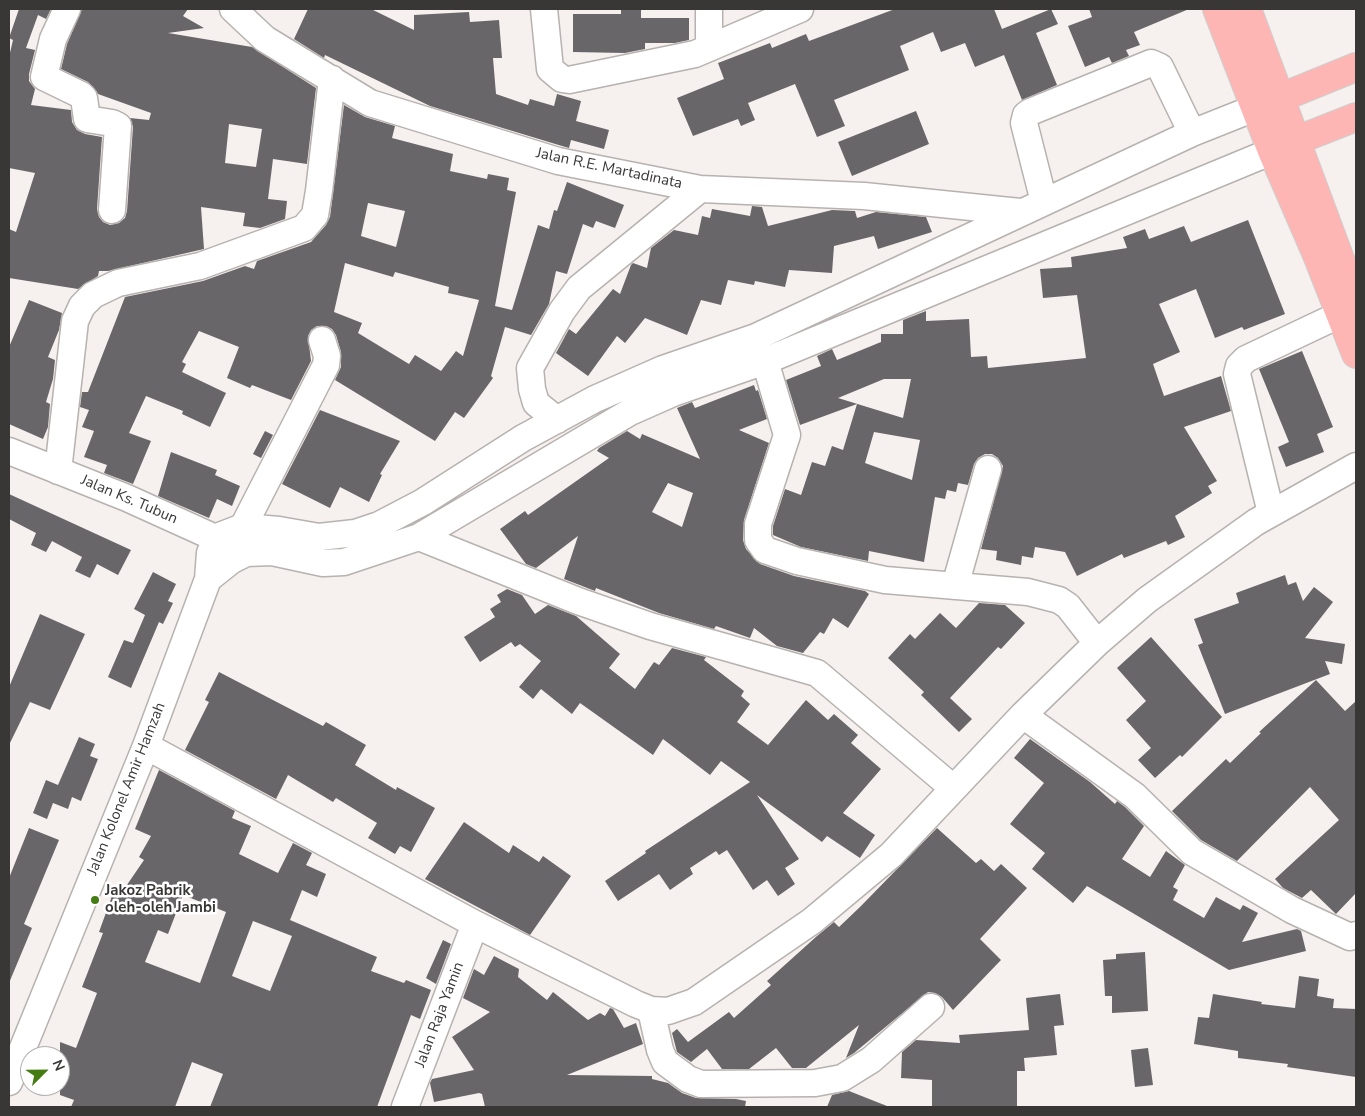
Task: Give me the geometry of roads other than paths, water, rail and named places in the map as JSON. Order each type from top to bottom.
[{"type":"main road","points":[[1217,9],[1255,108],[1284,146],[1348,308],[1356,354]]},
{"type":"main road","points":[[1247,9],[1280,98],[1284,146]]},
{"type":"main road","points":[[1280,98],[1356,67]]},
{"type":"main road","points":[[1284,146],[1356,117]]},
{"type":"street","points":[[67,9],[53,39],[44,77],[81,95],[84,98],[87,120],[112,123],[118,126],[112,210]]},
{"type":"street","name":"Jalan R.E. Martadinata","points":[[233,9],[265,39],[370,103],[558,161],[700,189],[864,196],[1020,212]]},
{"type":"street","points":[[544,9],[548,61],[554,74],[562,80],[695,54],[800,9]]},
{"type":"street","points":[[709,9],[709,48]]},
{"type":"street","points":[[1044,202],[1024,123],[1026,115],[1030,112],[1151,63],[1160,67],[1192,133]]},
{"type":"street","points":[[58,471],[75,321],[82,306],[93,295],[118,283],[200,266],[304,228],[315,215],[332,79]]},
{"type":"street","points":[[208,579],[232,560],[246,553],[272,552],[323,563],[344,562],[419,536],[630,412],[668,381],[756,336],[1192,133],[1280,98]]},
{"type":"street","points":[[217,538],[244,527],[279,530],[319,537],[355,533],[379,525],[423,502],[557,420],[595,399],[668,381],[765,361],[1284,146]]},
{"type":"street","points":[[557,420],[536,403],[532,389],[530,368],[562,311],[578,288],[700,189]]},
{"type":"street","points":[[1271,513],[1237,374],[1239,366],[1246,359],[1348,308]]},
{"type":"street","points":[[244,527],[326,365],[327,356],[322,340]]},
{"type":"street","points":[[765,361],[786,434],[758,524],[757,532],[761,546],[765,550],[797,561],[885,580],[1028,592],[1059,600],[1068,606],[1097,643]]},
{"type":"street","name":"Jalan Ks. Tubun","points":[[9,451],[127,498],[246,553]]},
{"type":"street","points":[[146,746],[475,924],[651,1010],[668,1011],[694,1002],[812,921],[891,855],[1023,715],[1097,643],[1147,600],[1256,522],[1356,466]]},
{"type":"street","points":[[955,586],[988,469]]},
{"type":"street","points":[[419,536],[578,601],[650,626],[817,673],[953,788]]},
{"type":"street","name":"Jalan Kolonel Amir Hamzah","points":[[9,1082],[146,746],[208,579],[209,559],[217,538]]},
{"type":"street","points":[[1023,715],[1135,796],[1192,852],[1292,910],[1350,937],[1356,934]]},
{"type":"street","name":"Jalan Raja Yamin","points":[[405,1107],[475,924]]},
{"type":"street","points":[[651,1010],[660,1050],[665,1062],[688,1079],[701,1084],[806,1084],[842,1078],[871,1060],[931,1007]]},
{"type":"place","name":"Jakoz Pabrik oleh-oleh Jambi","points":[[95,900]]}]
